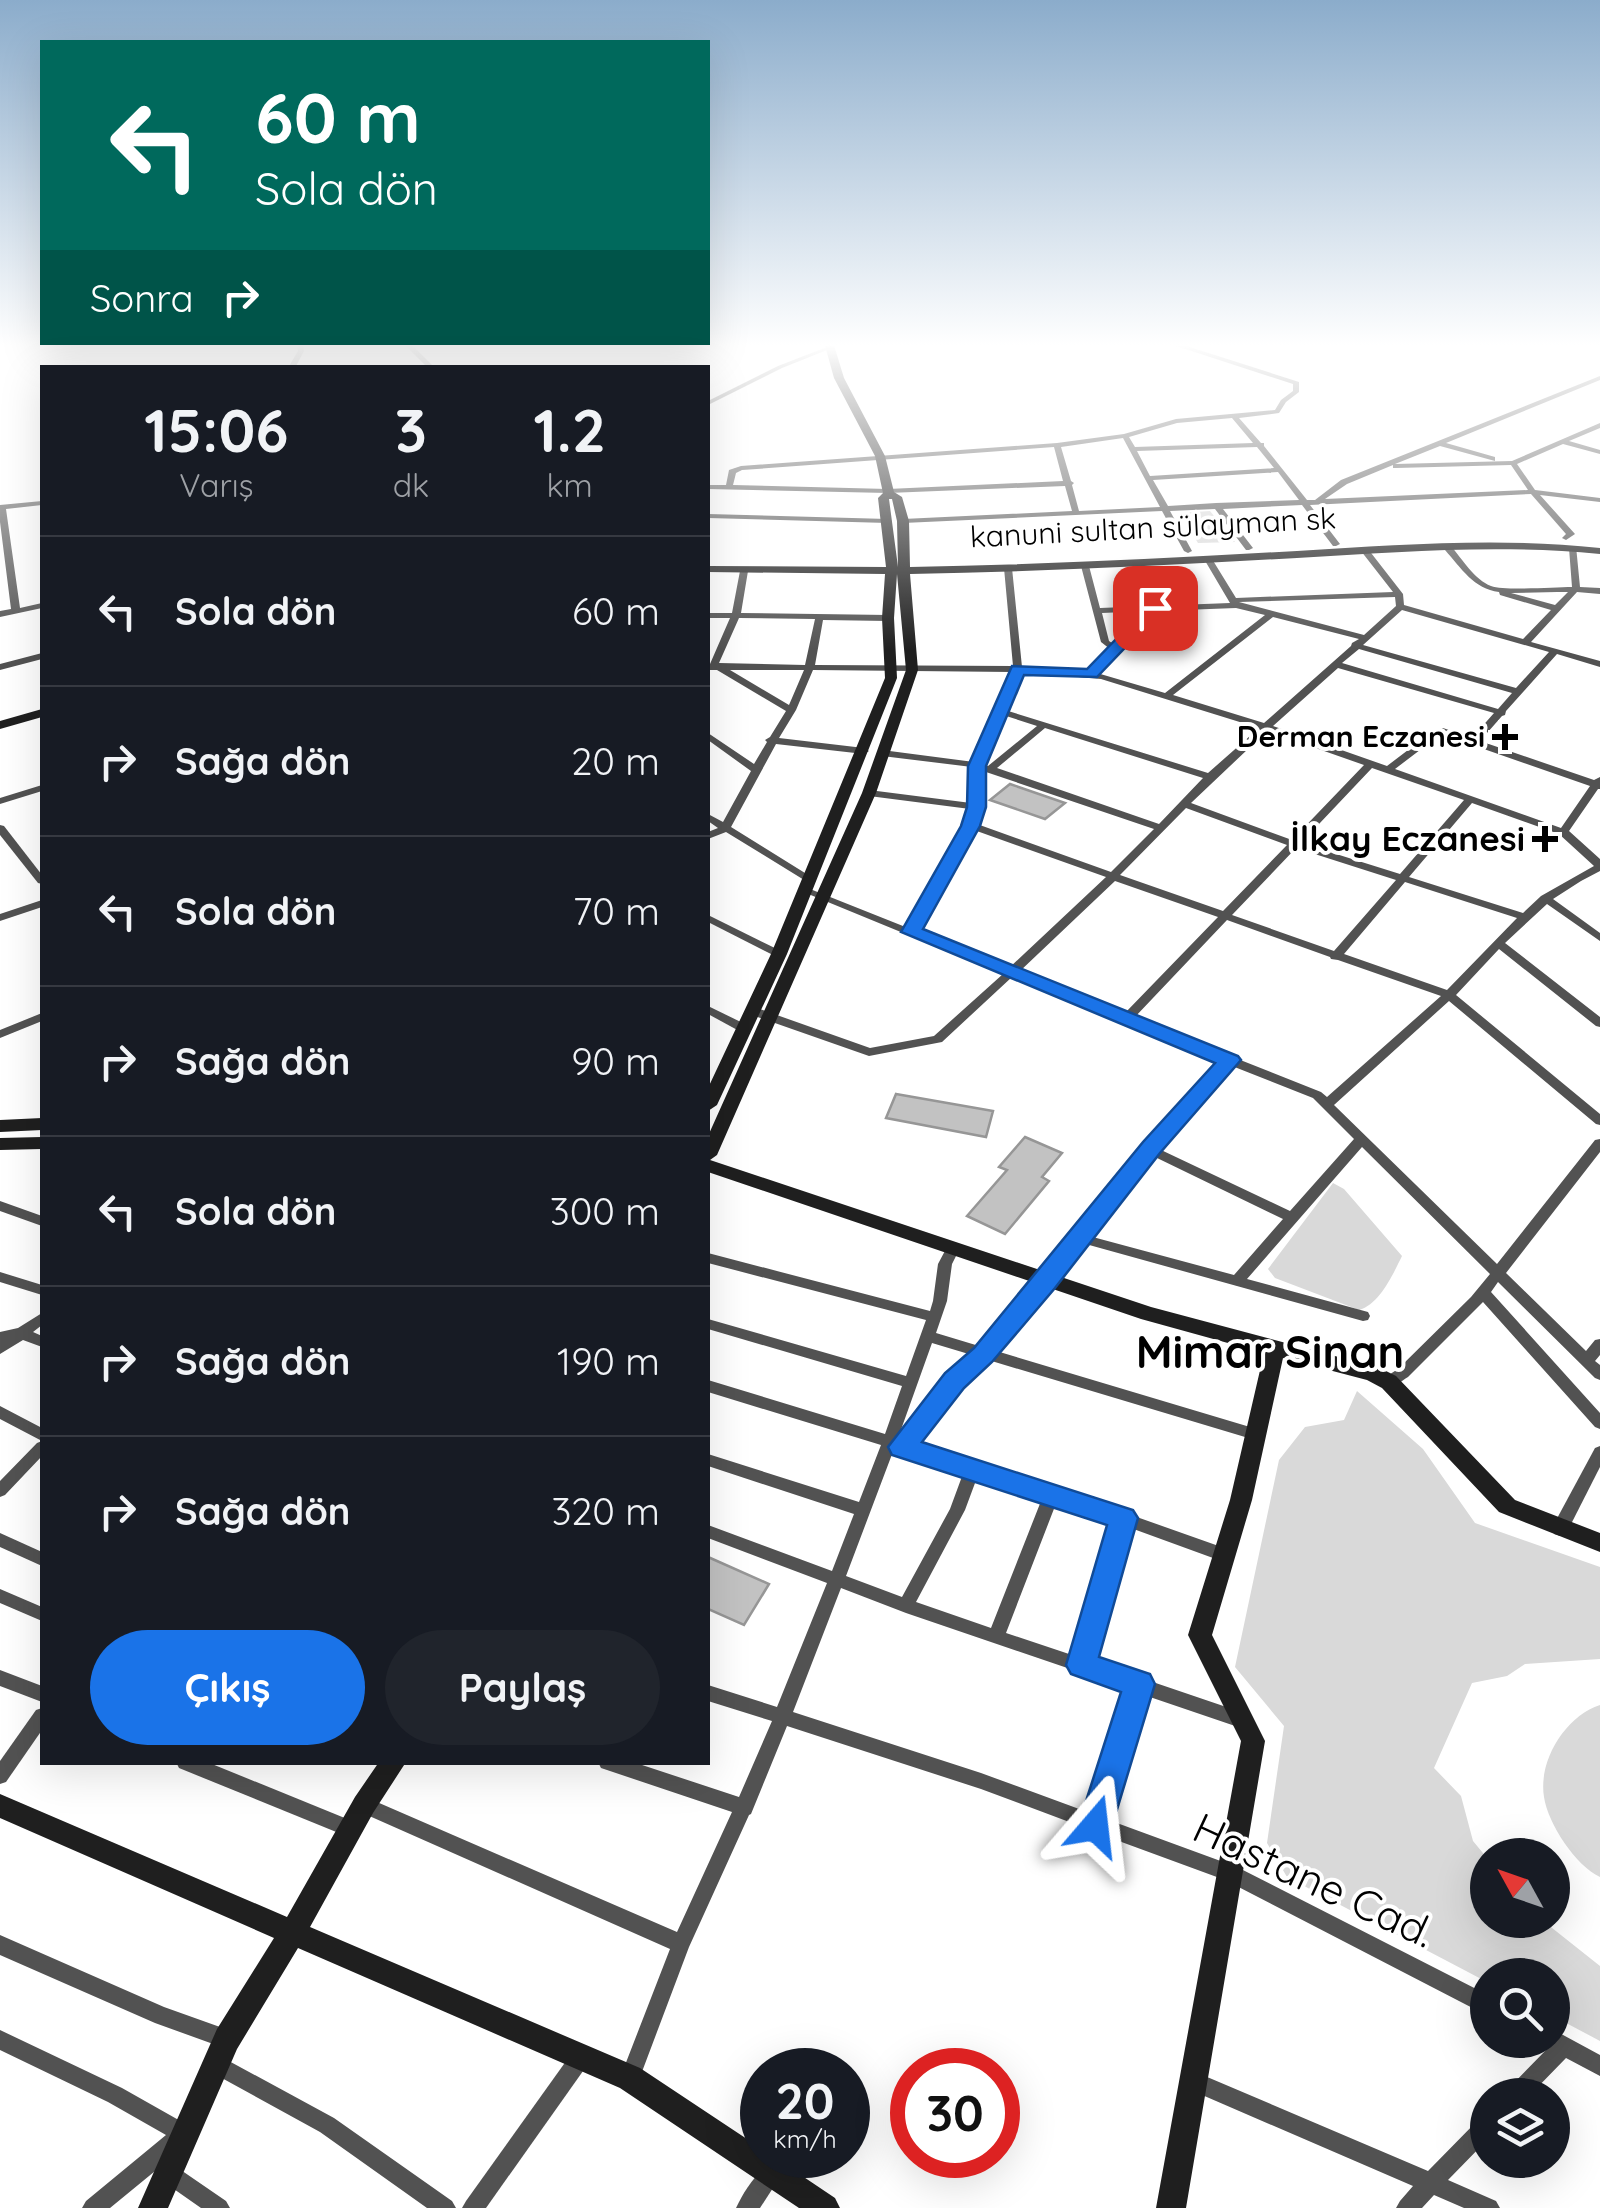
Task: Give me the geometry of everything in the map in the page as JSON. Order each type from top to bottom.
[{"type":"street","points":[[874,445],[888,492]]},
{"type":"street","points":[[728,488],[732,472],[741,468],[1064,445]]},
{"type":"street","points":[[1130,445],[1188,551]]},
{"type":"street","points":[[1132,449],[1235,445]]},
{"type":"street","points":[[1263,445],[1336,544]]},
{"type":"street","points":[[1318,501],[1344,482],[1440,445]]},
{"type":"street","points":[[1445,445],[1499,462]]},
{"type":"street","points":[[1393,466],[1513,462],[1556,445]]},
{"type":"street","points":[[1575,445],[1600,452]]},
{"type":"street","points":[[1057,446],[1076,512]]},
{"type":"street","points":[[1513,462],[1533,492],[1571,534],[1576,588],[1525,643]]},
{"type":"street","points":[[1148,478],[1280,470]]},
{"type":"street","points":[[710,487],[888,492],[1070,483]]},
{"type":"street","points":[[710,1101],[746,1029],[760,1014],[779,954],[811,889],[869,793],[912,670],[899,563],[883,498],[888,492]]},
{"type":"street","points":[[710,1149],[864,751],[891,670],[888,618],[903,521],[898,497],[888,492]]},
{"type":"street","points":[[903,521],[1533,492],[1600,500]]},
{"type":"street","points":[[16,611],[1,507],[40,503]]},
{"type":"street","points":[[1216,506],[1249,548]]},
{"type":"street","points":[[710,516],[888,521]]},
{"type":"street","name":"kanuni sultan sülayman sk","points":[[899,563],[1529,536],[1600,543]]},
{"type":"street","points":[[710,562],[1008,568],[1513,544],[1570,543],[1600,552]]},
{"type":"street","points":[[1448,548],[1480,582],[1496,592],[1558,609]]},
{"type":"street","points":[[1365,552],[1400,600]]},
{"type":"street","points":[[1208,559],[1234,603],[1518,692]]},
{"type":"street","points":[[710,570],[899,563]]},
{"type":"street","points":[[1085,566],[1105,642],[1115,650]]},
{"type":"street","points":[[905,603],[911,590],[927,581],[985,568]]},
{"type":"street","points":[[911,932],[971,826],[976,807],[977,766],[1018,669],[1008,568]]},
{"type":"street","points":[[711,665],[736,615],[744,570]]},
{"type":"street","points":[[1496,592],[1576,588],[1600,591]]},
{"type":"street","points":[[760,1014],[869,1052],[938,1039],[1400,600]]},
{"type":"street","points":[[1098,611],[1234,603],[1400,600],[1600,664]]},
{"type":"street","points":[[0,614],[40,606]]},
{"type":"street","points":[[1091,674],[1155,608]]},
{"type":"street","points":[[1166,696],[1272,614]]},
{"type":"street","points":[[710,615],[888,618]]},
{"type":"street","points":[[710,835],[725,830],[770,740],[791,710],[808,670],[819,619]]},
{"type":"street","points":[[1473,742],[1555,651]]},
{"type":"street","points":[[0,668],[40,657]]},
{"type":"street","points":[[1335,664],[1502,713]]},
{"type":"street","points":[[711,665],[808,670],[1018,669],[1091,674],[1266,727],[1564,832],[1600,866],[1522,916],[1449,995],[1327,1104]]},
{"type":"street","points":[[711,665],[791,710]]},
{"type":"street","points":[[1000,711],[1210,777]]},
{"type":"street","points":[[0,726],[40,714]]},
{"type":"street","points":[[0,733],[40,722]]},
{"type":"street","points":[[989,770],[1044,724]]},
{"type":"street","points":[[1388,770],[1440,730],[1598,783],[1564,832]]},
{"type":"street","points":[[710,737],[756,770]]},
{"type":"street","points":[[770,740],[864,751]]},
{"type":"street","points":[[882,753],[977,766],[1161,828]]},
{"type":"street","points":[[1126,1019],[1370,764]]},
{"type":"street","points":[[0,801],[40,789]]},
{"type":"street","points":[[869,793],[976,807]]},
{"type":"street","points":[[1335,957],[1470,798]]},
{"type":"street","points":[[1185,804],[1294,844],[1522,916]]},
{"type":"street","points":[[710,819],[811,889],[1293,1084],[1327,1104],[1600,1374]]},
{"type":"street","points":[[971,826],[1449,995],[1600,1121]]},
{"type":"street","points":[[0,828],[40,879]]},
{"type":"street","points":[[0,850],[14,847]]},
{"type":"street","points":[[1545,898],[1600,938]]},
{"type":"street","points":[[0,918],[40,904]]},
{"type":"street","points":[[710,919],[779,954]]},
{"type":"street","points":[[1498,942],[1600,1022]]},
{"type":"street","points":[[710,1011],[746,1029]]},
{"type":"street","points":[[0,1034],[40,1018]]},
{"type":"street","points":[[895,1445],[983,1355],[1152,1148],[1230,1060]]},
{"type":"street","points":[[0,1126],[40,1124]]},
{"type":"street","points":[[1237,1281],[1362,1138]]},
{"type":"street","points":[[0,1144],[40,1142]]},
{"type":"street","points":[[1389,1382],[1404,1373],[1483,1293],[1600,1143]]},
{"type":"street","points":[[1152,1151],[1293,1218]]},
{"type":"street","points":[[710,1167],[1046,1281],[1389,1382],[1507,1506],[1600,1542]]},
{"type":"street","points":[[0,1206],[40,1220]]},
{"type":"street","points":[[1080,1238],[1363,1316]]},
{"type":"street","points":[[630,2078],[681,1944],[744,1808],[864,1510],[895,1445],[910,1382],[934,1317],[945,1264],[952,1250]]},
{"type":"street","points":[[710,1259],[934,1317]]},
{"type":"street","points":[[0,1277],[40,1289]]},
{"type":"street","points":[[1483,1293],[1600,1423]]},
{"type":"street","points":[[0,1348],[40,1319]]},
{"type":"street","points":[[710,1325],[910,1382]]},
{"type":"street","points":[[0,1336],[21,1333],[40,1341]]},
{"type":"street","points":[[927,1336],[1254,1434]]},
{"type":"street","points":[[1587,1361],[1600,1344]]},
{"type":"street","points":[[1171,2208],[1253,1741],[1200,1636],[1224,1556],[1275,1348]]},
{"type":"street","points":[[710,1387],[1052,1494],[1224,1556]]},
{"type":"street","points":[[0,1412],[40,1434]]},
{"type":"street","points":[[0,1491],[40,1449]]},
{"type":"street","points":[[1560,1529],[1600,1452]]},
{"type":"street","points":[[710,1461],[864,1510]]},
{"type":"street","points":[[906,1606],[958,1510],[973,1468]]},
{"type":"street","points":[[996,1636],[1052,1494]]},
{"type":"street","points":[[1082,1665],[1123,1518]]},
{"type":"street","points":[[710,1532],[906,1606],[1244,1721]]},
{"type":"street","points":[[0,1540],[40,1558]]},
{"type":"street","points":[[0,1596],[40,1613]]},
{"type":"street","points":[[0,1678],[40,1693]]},
{"type":"street","points":[[1095,1826],[1139,1684]]},
{"type":"street","name":"Hastane Cad.","points":[[710,1694],[981,1781],[1230,1873],[1470,1997]]},
{"type":"street","points":[[0,1776],[40,1719]]},
{"type":"street","points":[[194,1765],[357,1817],[681,1944]]},
{"type":"street","points":[[154,2208],[220,2051],[357,1817],[392,1765]]},
{"type":"street","points":[[616,1765],[744,1808]]},
{"type":"street","points":[[0,1806],[630,2078],[740,2152]]},
{"type":"street","points":[[0,1945],[162,2016],[220,2051],[445,2208]]},
{"type":"street","points":[[0,2040],[115,2095],[184,2134]]},
{"type":"street","points":[[1570,2049],[1600,2066]]},
{"type":"street","points":[[473,2208],[581,2057]]},
{"type":"street","points":[[1529,2078],[1545,2058]]},
{"type":"street","points":[[1193,2081],[1489,2208]]},
{"type":"street","points":[[93,2208],[184,2134]]},
{"type":"street","points":[[1407,2208],[1470,2143]]},
{"type":"street","points":[[168,2173],[219,2208]]},
{"type":"street","points":[[747,2208],[769,2178]]},
{"type":"street","points":[[778,2178],[825,2208]]},
{"type":"shaded area","points":[[1210,511],[1235,542],[1198,543],[1180,513]]},
{"type":"shaded area","points":[[1333,1183],[1344,1189],[1402,1256],[1379,1295],[1359,1310],[1275,1278],[1268,1269]]},
{"type":"shaded area","points":[[1357,1391],[1423,1449],[1475,1523],[1600,1567],[1600,1659],[1525,1664],[1507,1676],[1472,1683],[1434,1768],[1461,1796],[1472,1838],[1470,1938],[1565,1938],[1600,1966],[1600,2041],[1570,2025],[1570,1958],[1470,1958],[1470,1973],[1287,1877],[1267,1843],[1284,1726],[1235,1667],[1279,1460],[1305,1427],[1344,1420]]},
{"type":"shaded area","points":[[1600,1705],[1600,1877],[1573,1854],[1570,1838],[1562,1838],[1557,1831],[1544,1797],[1545,1769],[1557,1741],[1588,1711]]},
{"type":"building","points":[[1010,784],[1065,803],[1045,819],[990,800]]},
{"type":"building","points":[[896,1094],[993,1111],[986,1137],[886,1118]]},
{"type":"building","points":[[1025,1137],[1062,1153],[1042,1177],[1049,1181],[1005,1234],[967,1216],[1007,1170],[999,1167]]},
{"type":"building","points":[[710,1558],[769,1584],[744,1625],[710,1610]]},
{"type":"place","name":"Derman Eczanesi","points":[[1505,737]]},
{"type":"place","name":"İlkay Eczanesi","points":[[1545,839]]},
{"type":"district","name":"Mimar Sinan","points":[[1270,1352]]},
{"type":"route","points":[[1095,1826],[1139,1684],[1082,1665],[1123,1518],[902,1447],[1230,1060],[911,932],[971,826],[976,807],[977,766],[1018,669],[1091,674],[1155,608]]}]
